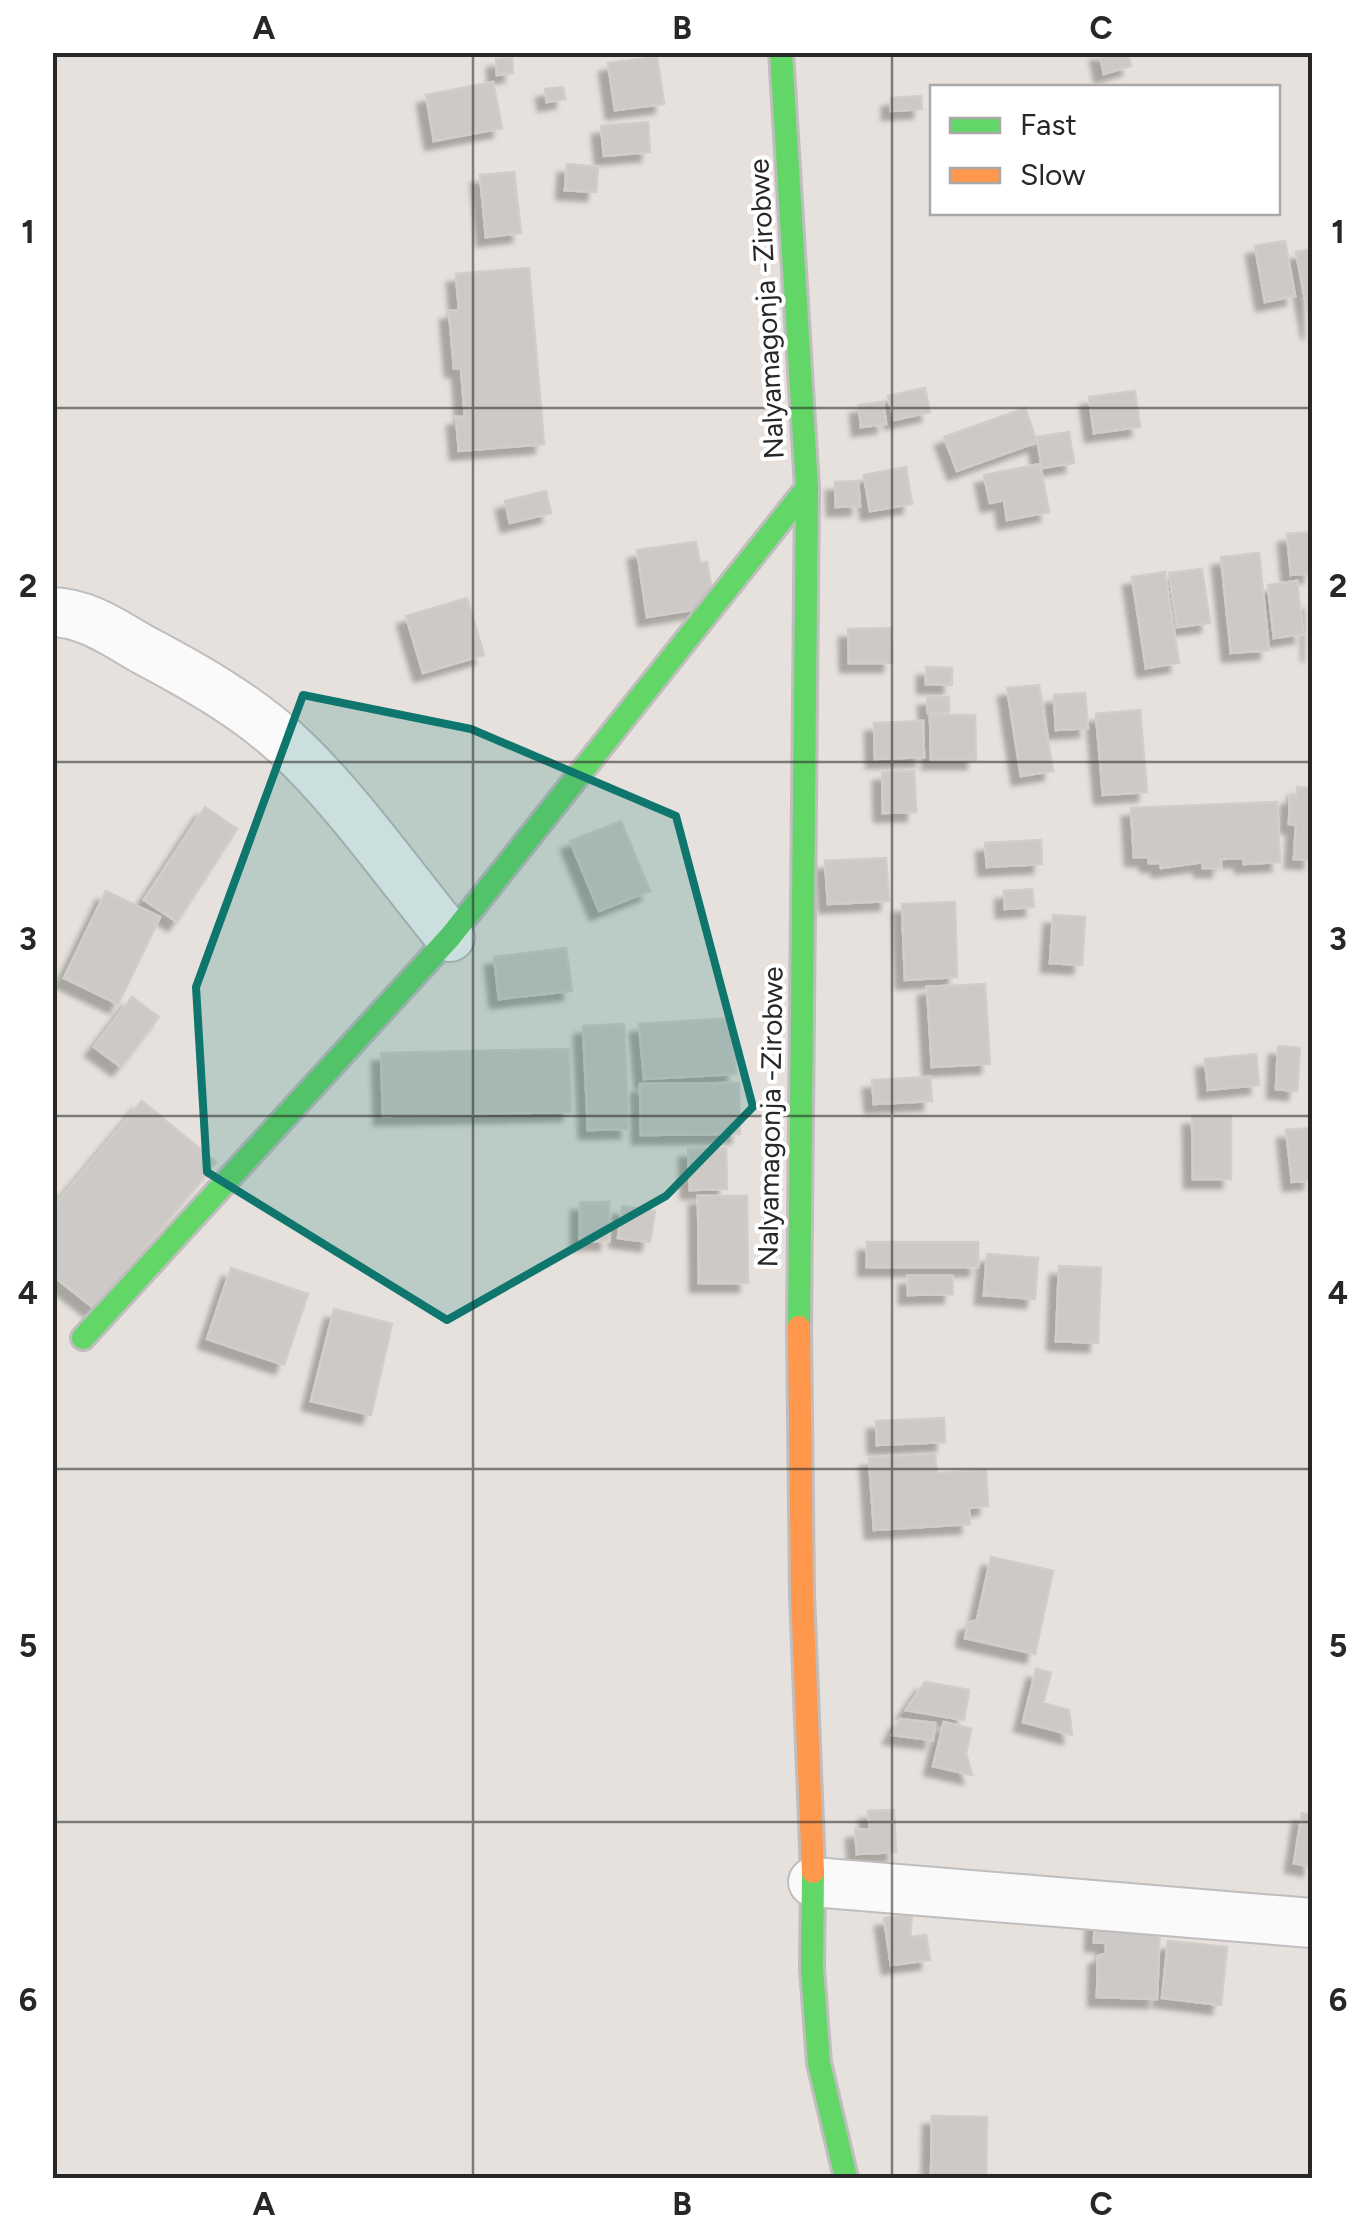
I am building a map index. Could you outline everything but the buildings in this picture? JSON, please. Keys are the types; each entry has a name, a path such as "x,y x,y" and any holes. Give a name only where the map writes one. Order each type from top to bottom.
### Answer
{"street":[{"name":"Nalyamagonja -Zirobwe","path":"781,52 806,488 798,1240 812,1970 819,2064 846,2178"},
{"path":"83,1338 450,936 806,488"},
{"path":"52,612 75,613 179,669 232,701 285,742 450,936"},
{"path":"813,1882 1312,1923"}],"highlighted area":[{"path":"303,695 471,729 676,816 753,1107 666,1196 447,1320 207,1172 196,987"}],"traffic: fast":[{"path":"781,52 807,488 799,1327"},
{"path":"83,1338 450,937 807,488"},
{"path":"813,1872 812,1969 819,2063 846,2178"}],"traffic: slow":[{"path":"799,1327 802,1594 813,1872"}]}
